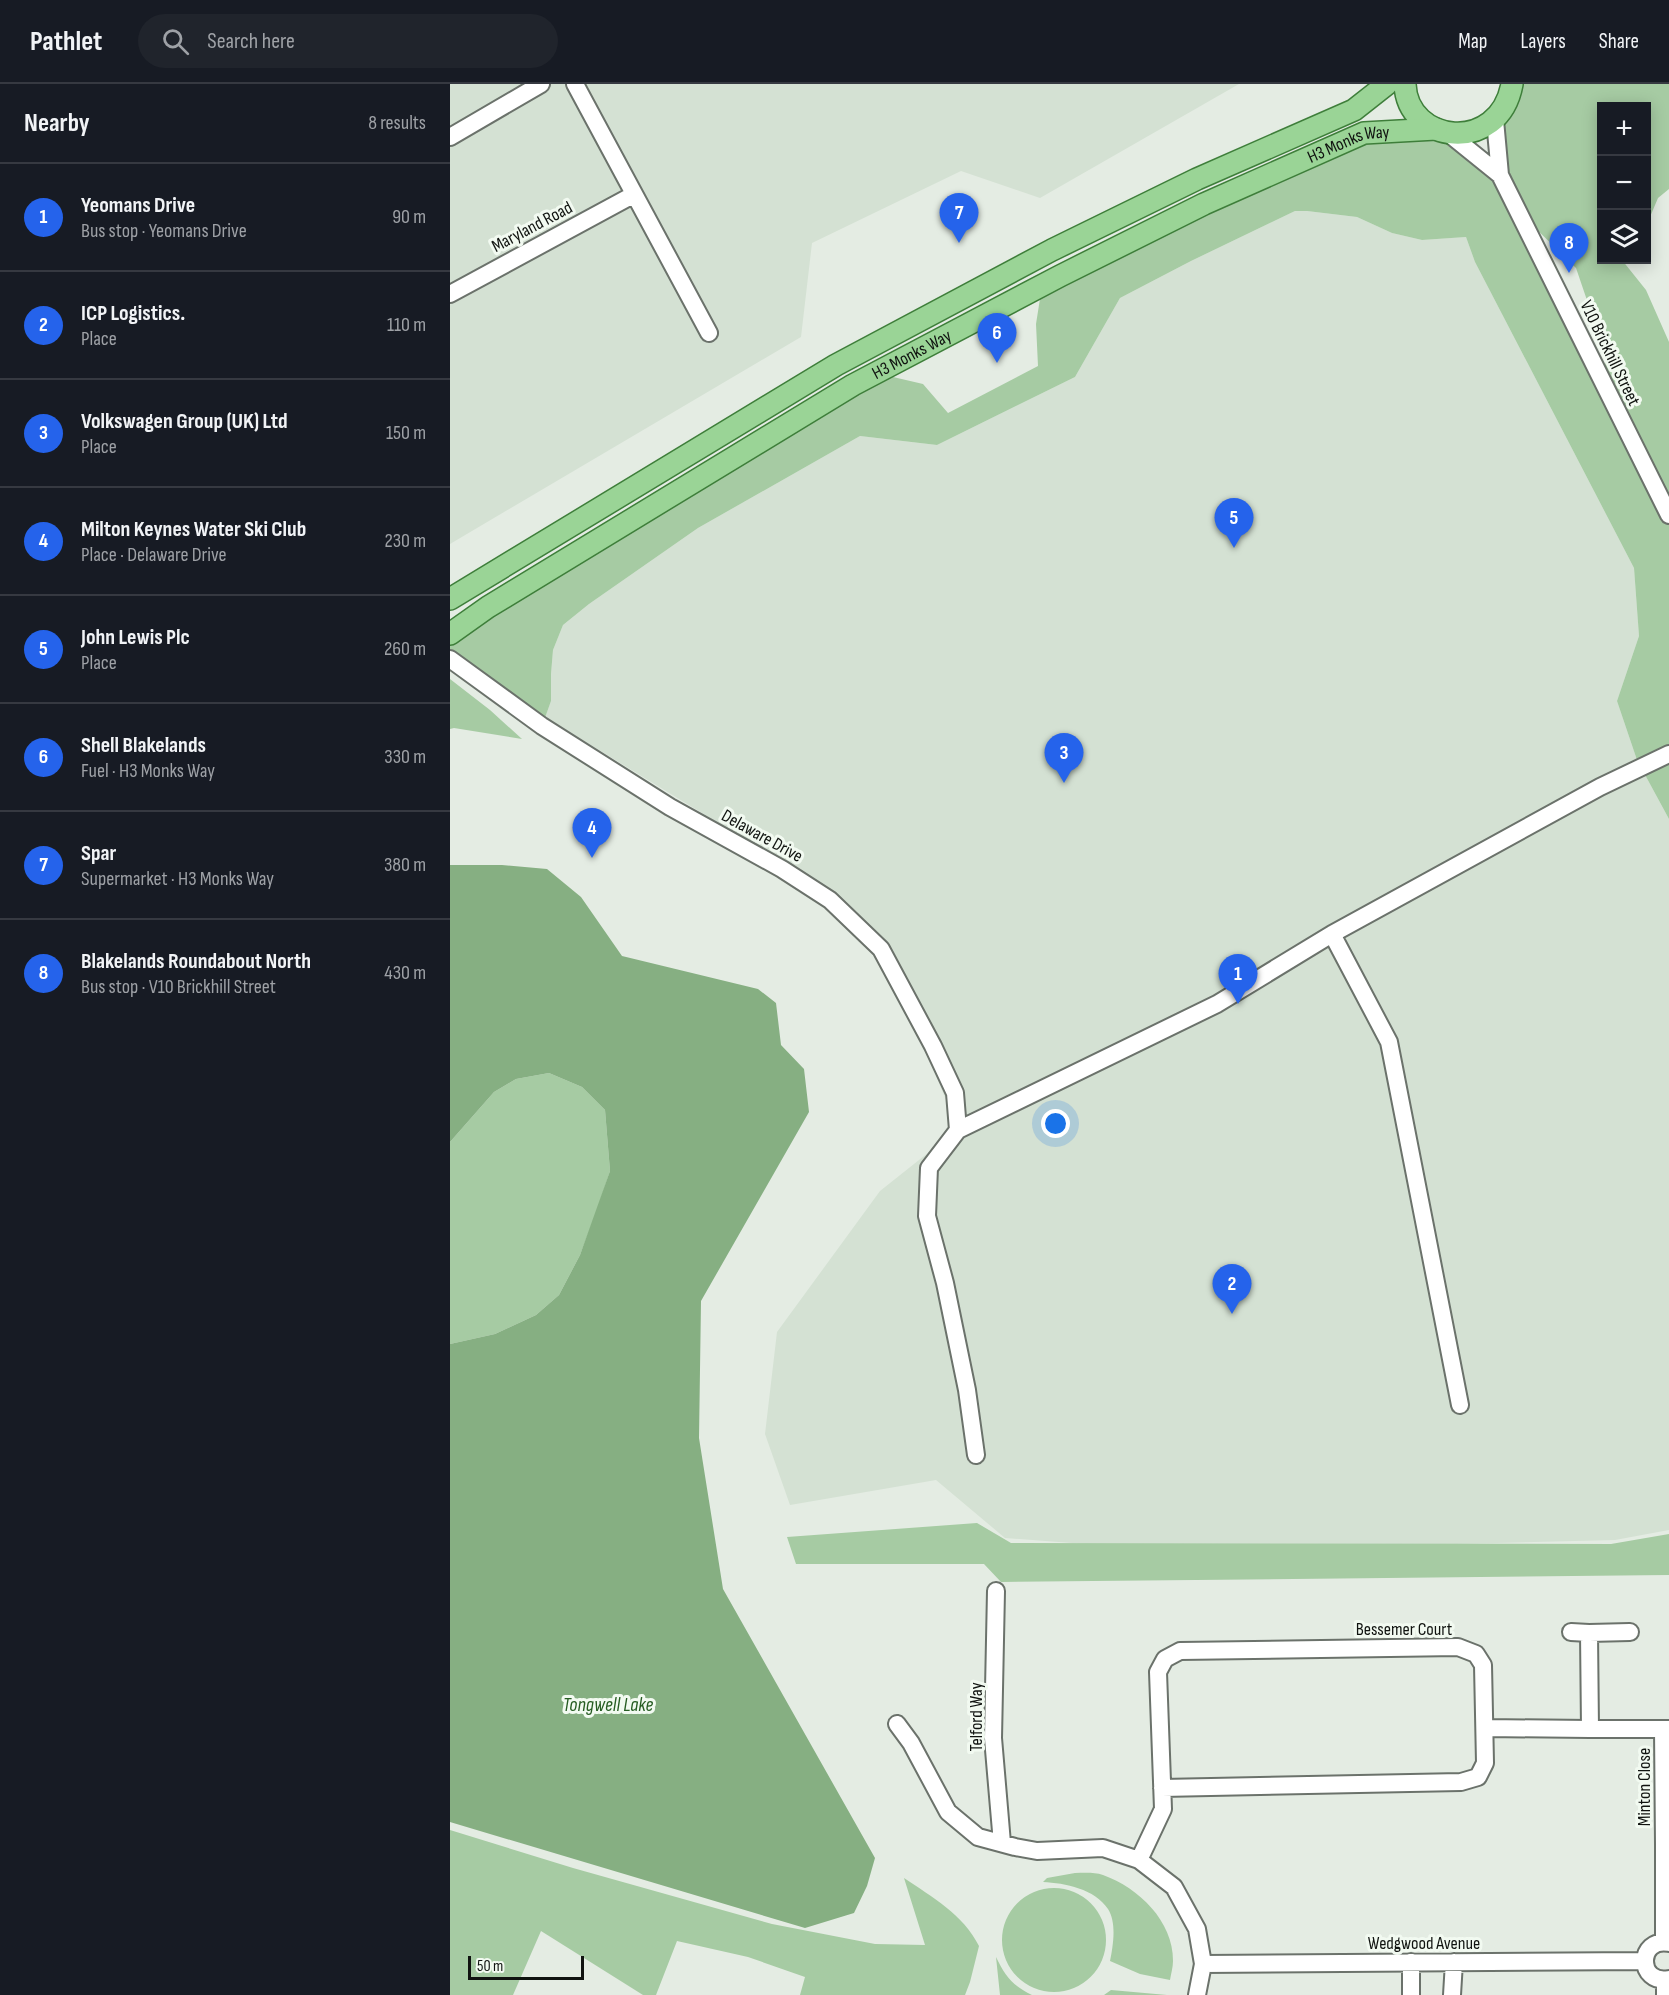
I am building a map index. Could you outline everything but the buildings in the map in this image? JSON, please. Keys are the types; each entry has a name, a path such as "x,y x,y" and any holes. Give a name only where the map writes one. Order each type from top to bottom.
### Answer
{"main road":[{"name":"H3 Monks Way","path":"456,595 836,365 1052,250 1197,179 1354,110 1387,84"},
{"path":"1405,84 1410,105 1421,120 1442,131"},
{"path":"1495,120 1508,101 1512,84"},
{"name":"H3 Monks Way","path":"450,634 489,607 853,385 1184,214 1364,133 1442,131 1460,134 1473,132 1495,120"}],"street":[{"path":"450,137 541,84"},
{"path":"575,84 709,333"},
{"name":"V10 Brickhill Street","path":"1495,120 1500,175 1669,515"},
{"name":"V10 Brickhill Street","path":"1442,131 1500,175"},
{"name":"Maryland Road","path":"450,294 633,195"},
{"name":"Delaware Drive","path":"450,659 542,726 670,807 782,869 830,900 881,949 933,1046 955,1093 958,1130"},
{"path":"976,1455 967,1390 945,1283 927,1216 928,1168 958,1130 1217,1004 1332,934 1599,787 1669,754"},
{"path":"1332,934 1389,1042 1460,1405"},
{"name":"Telford Way","path":"996,1591 993,1738 1002,1843"},
{"path":"1571,1632 1589,1634 1630,1632"},
{"path":"1589,1634 1590,1729"},
{"name":"Bessemer Court","path":"1139,1860 1163,1809 1162,1788 1158,1672 1165,1659 1180,1651 1458,1647 1476,1654 1483,1665 1485,1763 1478,1777 1461,1782 1162,1788"},
{"path":"897,1724 911,1743 948,1812 978,1837 1037,1851 1102,1848 1139,1860 1174,1887 1197,1929 1203,1964 1197,1995"},
{"name":"Minton Close","path":"1485,1728 1666,1729 1666,1943"},
{"path":"1666,1943 1658,1943 1648,1949 1644,1961 1648,1972 1666,1985"},
{"name":"Wedgwood Avenue","path":"1203,1964 1644,1961"},
{"path":"1411,1962 1412,1995"},
{"path":"1452,1995 1454,1962"}],"shaded area":[{"path":"450,84 1239,84 1040,198 961,171 812,243 801,337 450,544"},
{"path":"1514,84 1669,84 1669,189 1658,198 1651,215 1651,102 1597,102 1597,264 1625,264 1646,290 1669,342 1669,819 1637,760 1617,701 1639,636 1634,568 1475,262 1466,237 1422,240 1392,233 1357,217 1295,211 1120,298 1075,377 937,445 860,436 698,528 589,604 563,625 553,650 551,701 542,726 450,659 450,634 876,373 923,384 948,413 1038,366 1036,324 1042,286 1364,133 1436,129 1500,174 1495,120","holes":["1521,214 1576,268 1606,356 1603,382"]},
{"path":"1295,211 1357,217 1392,233 1422,240 1466,237 1475,262 1634,568 1639,636 1617,701 1637,760 1669,819 1669,1530 1615,1540 1177,1551 1005,1538 936,1480 790,1505 765,1434 777,1332 880,1191 958,1129 884,950 733,832 545,717 551,701 553,650 563,625 589,604 698,528 860,436 937,445 1075,377 1120,298"},
{"path":"450,679 490,710 522,739 450,729"},
{"path":"549,1073 582,1087 605,1110 610,1171 596,1213 580,1255 559,1295 536,1315 495,1334 450,1344 450,1142 494,1092 516,1079"},
{"path":"977,1523 1011,1543 1611,1544 1669,1534 1669,1575 1001,1582 984,1564 796,1564 787,1537"},
{"path":"450,1830 573,1868 772,1924 875,1944 925,1945 904,1878 956,1915 979,1946 970,1982 965,1995 800,1995 805,1977 748,1957 677,1941 656,1995 643,1995 541,1931 513,1995 450,1995"},
{"path":"1075,1873 1100,1874 1116,1881 1141,1897 1152,1908 1167,1933 1171,1946 1173,1963 1170,1980 1140,1974 1110,1961 1113,1921 1108,1909 1095,1896 1079,1888 1043,1882 1047,1878"},
{"path":"1054,1888 1074,1892 1083,1897 1097,1911 1102,1920 1106,1940 1102,1960 1097,1969 1083,1983 1074,1988 1054,1992 1034,1988 1025,1983 1011,1969 1006,1960 1002,1940 1006,1920 1011,1911 1025,1897 1034,1892"},
{"path":"996,1957 1010,1980 1032,1995 1000,1995"},
{"path":"1111,1990 1167,1995 1104,1995"}],"water":[{"name":"Tongwell Lake","path":"450,865 502,865 547,869 581,897 622,956 758,989 776,1003 781,1045 804,1069 809,1112 701,1301 699,1438 723,1589 875,1858 867,1886 854,1913 805,1928 450,1822 450,1344 495,1334 536,1315 559,1295 580,1255 610,1171 605,1110 582,1087 549,1073 516,1079 494,1092 450,1142"}],"place":[{"name":"Spar","path":"959,243"},
{"name":"Blakelands Roundabout North","path":"1569,273"},
{"name":"Shell Blakelands","path":"997,363"},
{"name":"John Lewis Plc","path":"1234,548"},
{"name":"Volkswagen Group (UK) Ltd","path":"1064,783"},
{"name":"Milton Keynes Water Ski Club","path":"592,858"},
{"name":"Yeomans Drive","path":"1238,1004"},
{"name":"ICP Logistics.","path":"1232,1314"}]}
